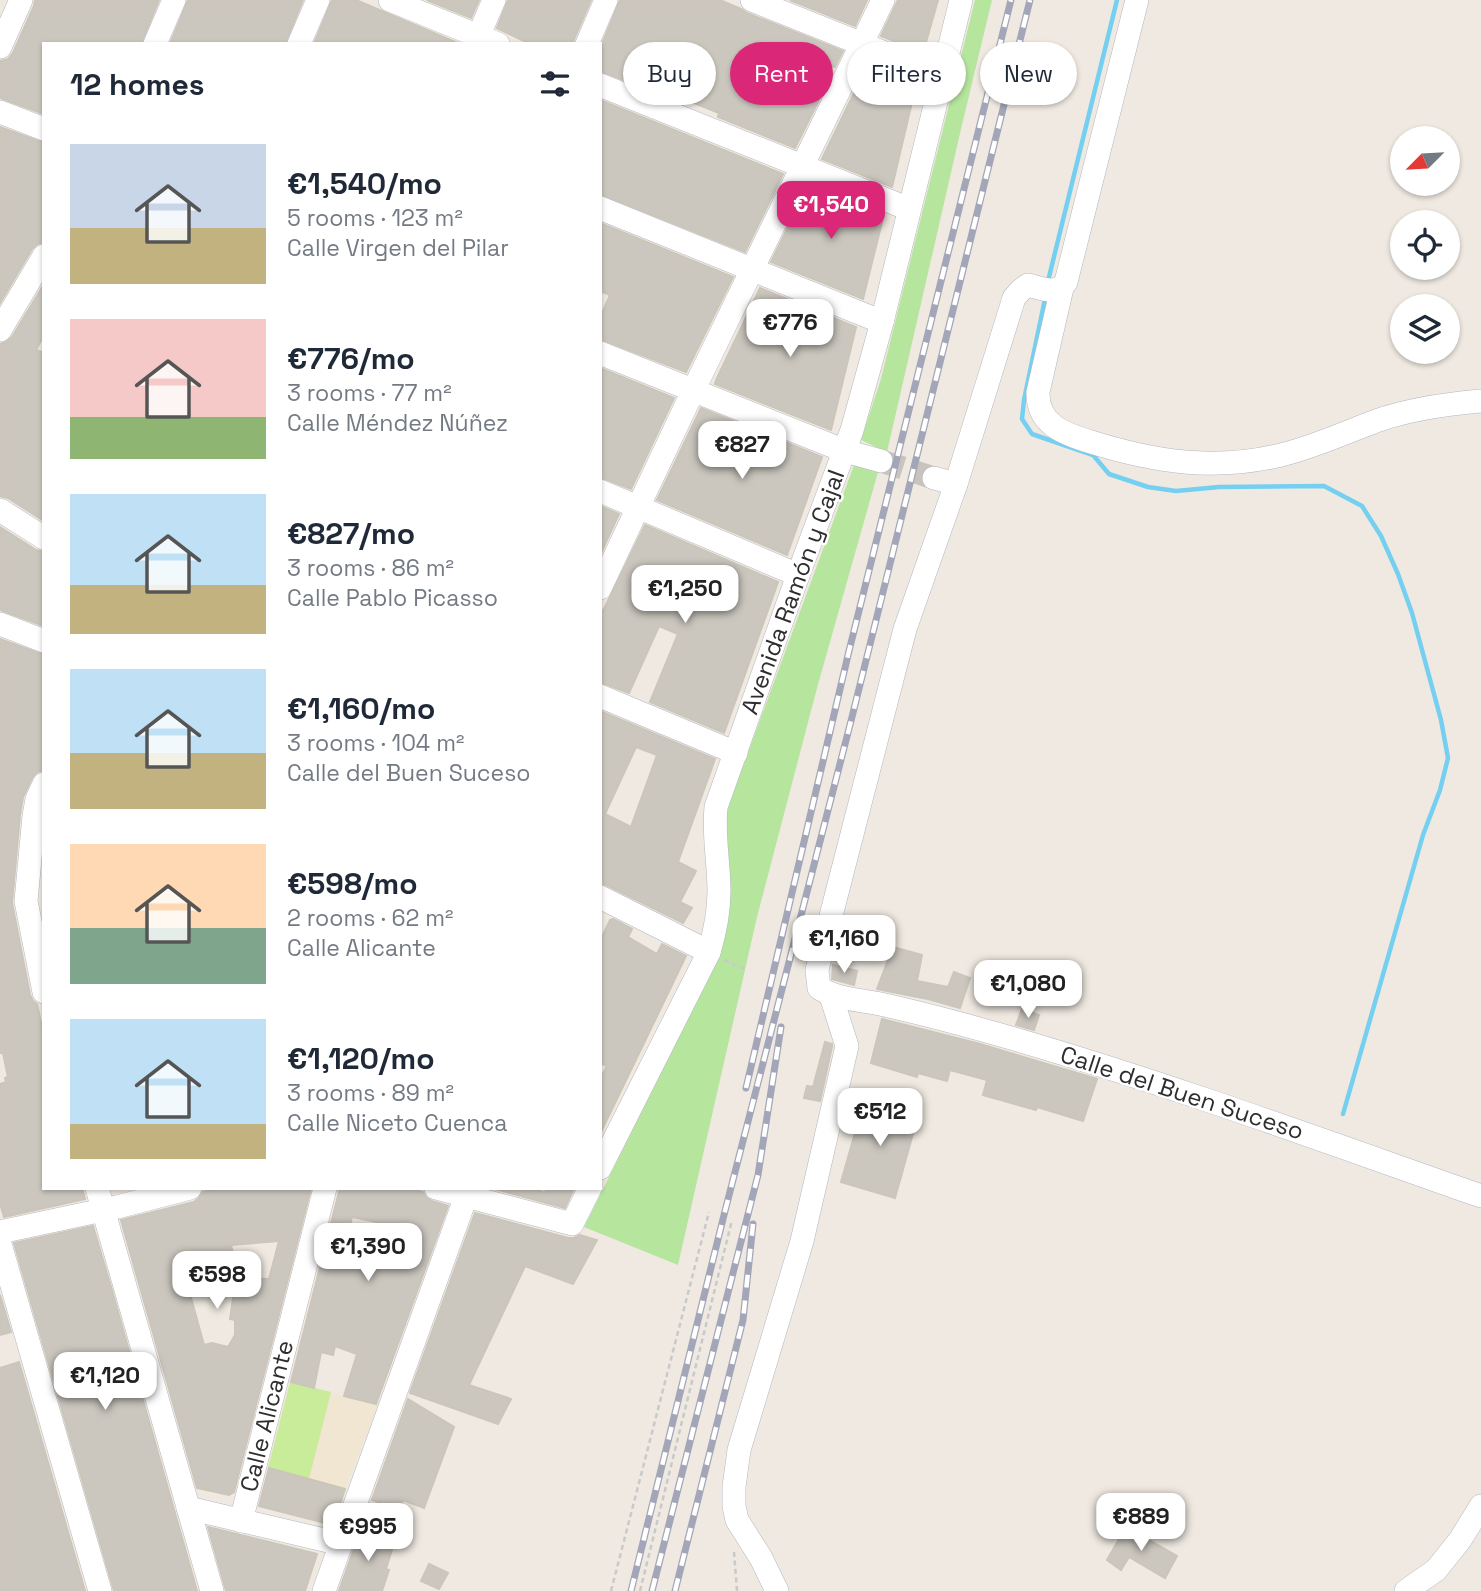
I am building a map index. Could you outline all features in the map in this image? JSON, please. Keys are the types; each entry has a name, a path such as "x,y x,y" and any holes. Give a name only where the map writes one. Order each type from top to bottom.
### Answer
{"street":[{"path":"0,47 21,0"},
{"path":"156,42 174,0"},
{"path":"300,42 318,0"},
{"path":"390,0 484,41 494,0"},
{"path":"588,42 606,0"},
{"path":"751,0 857,42"},
{"path":"863,42 883,0"},
{"name":"Avenida Ramón y Cajal","path":"950,42 961,0"},
{"path":"1137,0 1066,282 1062,288 1038,392 1038,403 1047,420 1072,436 1140,457 1202,463 1255,460 1280,455 1327,441 1378,421 1437,405 1481,401"},
{"path":"602,584 847,75"},
{"path":"602,86 909,209"},
{"name":"Avenida Ramón y Cajal","path":"602,1164 709,952 719,903 716,807 845,451 882,321 935,105"},
{"path":"0,112 42,128"},
{"path":"602,209 882,321"},
{"path":"0,330 42,259"},
{"path":"777,1591 761,1558 737,1520 734,1487 739,1450 802,1241 847,1046 831,996 818,988 817,970 905,629 956,484 1014,298 1027,285 1054,291 1062,288"},
{"path":"602,354 845,451 881,461"},
{"path":"934,478 956,484"},
{"path":"602,492 798,575"},
{"path":"0,510 42,537"},
{"path":"0,624 42,640"},
{"path":"602,697 736,753"},
{"path":"42,788 34,816 26,901 42,982"},
{"path":"602,903 709,952"},
{"name":"Calle del Buen Suceso","path":"831,996 880,1004 998,1034 1110,1067 1481,1196"},
{"path":"0,1232 100,1199 180,1190"},
{"name":"Calle Alicante","path":"240,1521 324,1190"},
{"path":"324,1591 467,1192 572,1224 589,1190"},
{"path":"100,1199 212,1591"},
{"path":"0,1244 100,1591"},
{"path":"1406,1591 1470,1542 1481,1506"},
{"path":"188,1508 341,1544"}],"path":[{"path":"709,952 747,970"},
{"path":"611,1591 709,1212"},
{"path":"640,1591 732,1220"},
{"path":"737,1520 734,1546 737,1591"}],"shaded area":[{"path":"290,1382 378,1405 345,1489 336,1526 259,1506"}],"green space":[{"path":"975,0 992,0 980,42 980,50 887,452 861,440 881,379 949,105 966,105 965,42"},
{"path":"854,465 878,472 817,688 757,917 678,1265 584,1227 721,953 728,807"},
{"path":"290,1382 331,1392 309,1479 268,1468"}],"building":[{"path":"35,0 159,0 142,42 42,42 42,113 0,98 0,61 8,59 13,53"},
{"path":"188,0 303,0 286,42 171,42"},
{"path":"332,0 356,0 455,42 315,42"},
{"path":"427,0 479,0 471,18"},
{"path":"508,0 591,0 573,42 526,42 497,28"},
{"path":"620,0 720,0 820,42 730,42 730,105 816,105 795,148 718,117 719,113 699,105 716,105 716,42 623,42 623,80 602,72 602,44"},
{"path":"790,0 867,0 855,26"},
{"path":"898,0 938,0 926,42 896,42 881,36"},
{"path":"833,47 843,51 835,67 833,66"},
{"path":"602,101 783,174 745,252 602,195"},
{"path":"848,105 911,105 892,187 822,159"},
{"path":"0,127 42,142 42,243 32,249 0,303"},
{"path":"809,184 884,214 863,299 771,262"},
{"path":"602,224 733,277 686,372 602,340 602,313 610,295 602,292"},
{"path":"42,287 42,339 36,350 42,352 42,520 8,498 0,496 0,344 12,337"},
{"path":"760,288 856,327 831,430 715,384"},
{"path":"602,369 674,398 631,489 602,478"},
{"path":"701,408 822,457 787,555 657,500"},
{"path":"602,507 619,514 602,551"},
{"path":"645,525 778,582 724,733 650,702 678,634 659,626 629,693 602,683 602,613"},
{"path":"0,527 42,552 42,625 0,610"},
{"path":"0,639 42,654 42,771 32,778 23,797 12,903 30,995 37,1004 42,1028 42,1190 83,1190 85,1199 4,1217 0,1203 0,1084 6,1082 5,1078 8,1077 3,1053 0,1053"},
{"path":"602,712 715,759 678,862 696,871 680,902 692,908 683,923 602,884","holes":["636,747 657,755 631,827 605,814"]},
{"path":"610,920 632,929 628,937 657,954 662,944 686,956 602,1130 602,1075 607,1066 602,1064 602,937"},
{"path":"893,947 922,955 917,981 948,987 954,972 970,978 960,1008 877,989"},
{"path":"833,965 857,971 854,985 832,979"},
{"path":"1022,1009 1039,1015 1034,1030 1016,1025"},
{"path":"882,1019 980,1044 1097,1079 1083,1121 983,1095 987,1080 950,1070 947,1081 918,1073 917,1077 871,1063"},
{"path":"825,1042 832,1044 832,1047 820,1101 804,1098 807,1086 813,1087"},
{"path":"865,1098 919,1112 895,1198 841,1182"},
{"path":"212,1190 310,1190 234,1492 229,1495 197,1488 121,1220 194,1202 203,1192","holes":["279,1241 269,1279 239,1278 231,1245","185,1276 236,1278 230,1319 235,1320 235,1335 228,1347 212,1343 204,1345"]},
{"path":"339,1190 416,1190 423,1192 432,1201 448,1206 376,1404 344,1396 357,1354 335,1346 333,1355 321,1352 314,1388 291,1382","holes":["352,1217 377,1222 366,1255 345,1246"]},
{"path":"499,1190 538,1190 545,1193 546,1190 573,1190 565,1208"},
{"path":"475,1213 568,1238 580,1235 597,1240 573,1284 525,1266 469,1385 511,1399 498,1424 410,1393"},
{"path":"93,1226 197,1591 114,1591 14,1243"},
{"path":"0,1295 11,1332 0,1335"},
{"path":"19,1362 85,1591 0,1591 0,1368"},
{"path":"408,1399 454,1427 424,1508 403,1500 400,1510 372,1500"},
{"path":"269,1468 345,1489 333,1525 259,1506"},
{"path":"208,1527 317,1554 305,1591 226,1591"},
{"path":"1126,1527 1177,1556 1165,1578 1129,1557 1121,1570 1107,1560"},
{"path":"361,1529 395,1540 382,1591 339,1591"},
{"path":"429,1564 448,1573 439,1589 421,1581"}],"waterway":[{"path":"1049,277 1117,0"},
{"path":"1045,299 1022,419 1032,434 1093,455 1109,474 1148,487 1176,491 1219,487 1324,486 1362,506 1381,536 1398,574 1412,613 1441,720 1448,758 1440,790 1423,835 1343,1114"}],"tunnel":[{"path":"881,461 934,478"}],"railway":[{"path":"746,1088 849,651 1011,0"},
{"path":"631,1591 1030,0"},
{"path":"652,1591 758,1175 781,1027"},
{"path":"675,1591 743,1320 753,1224"}]}
